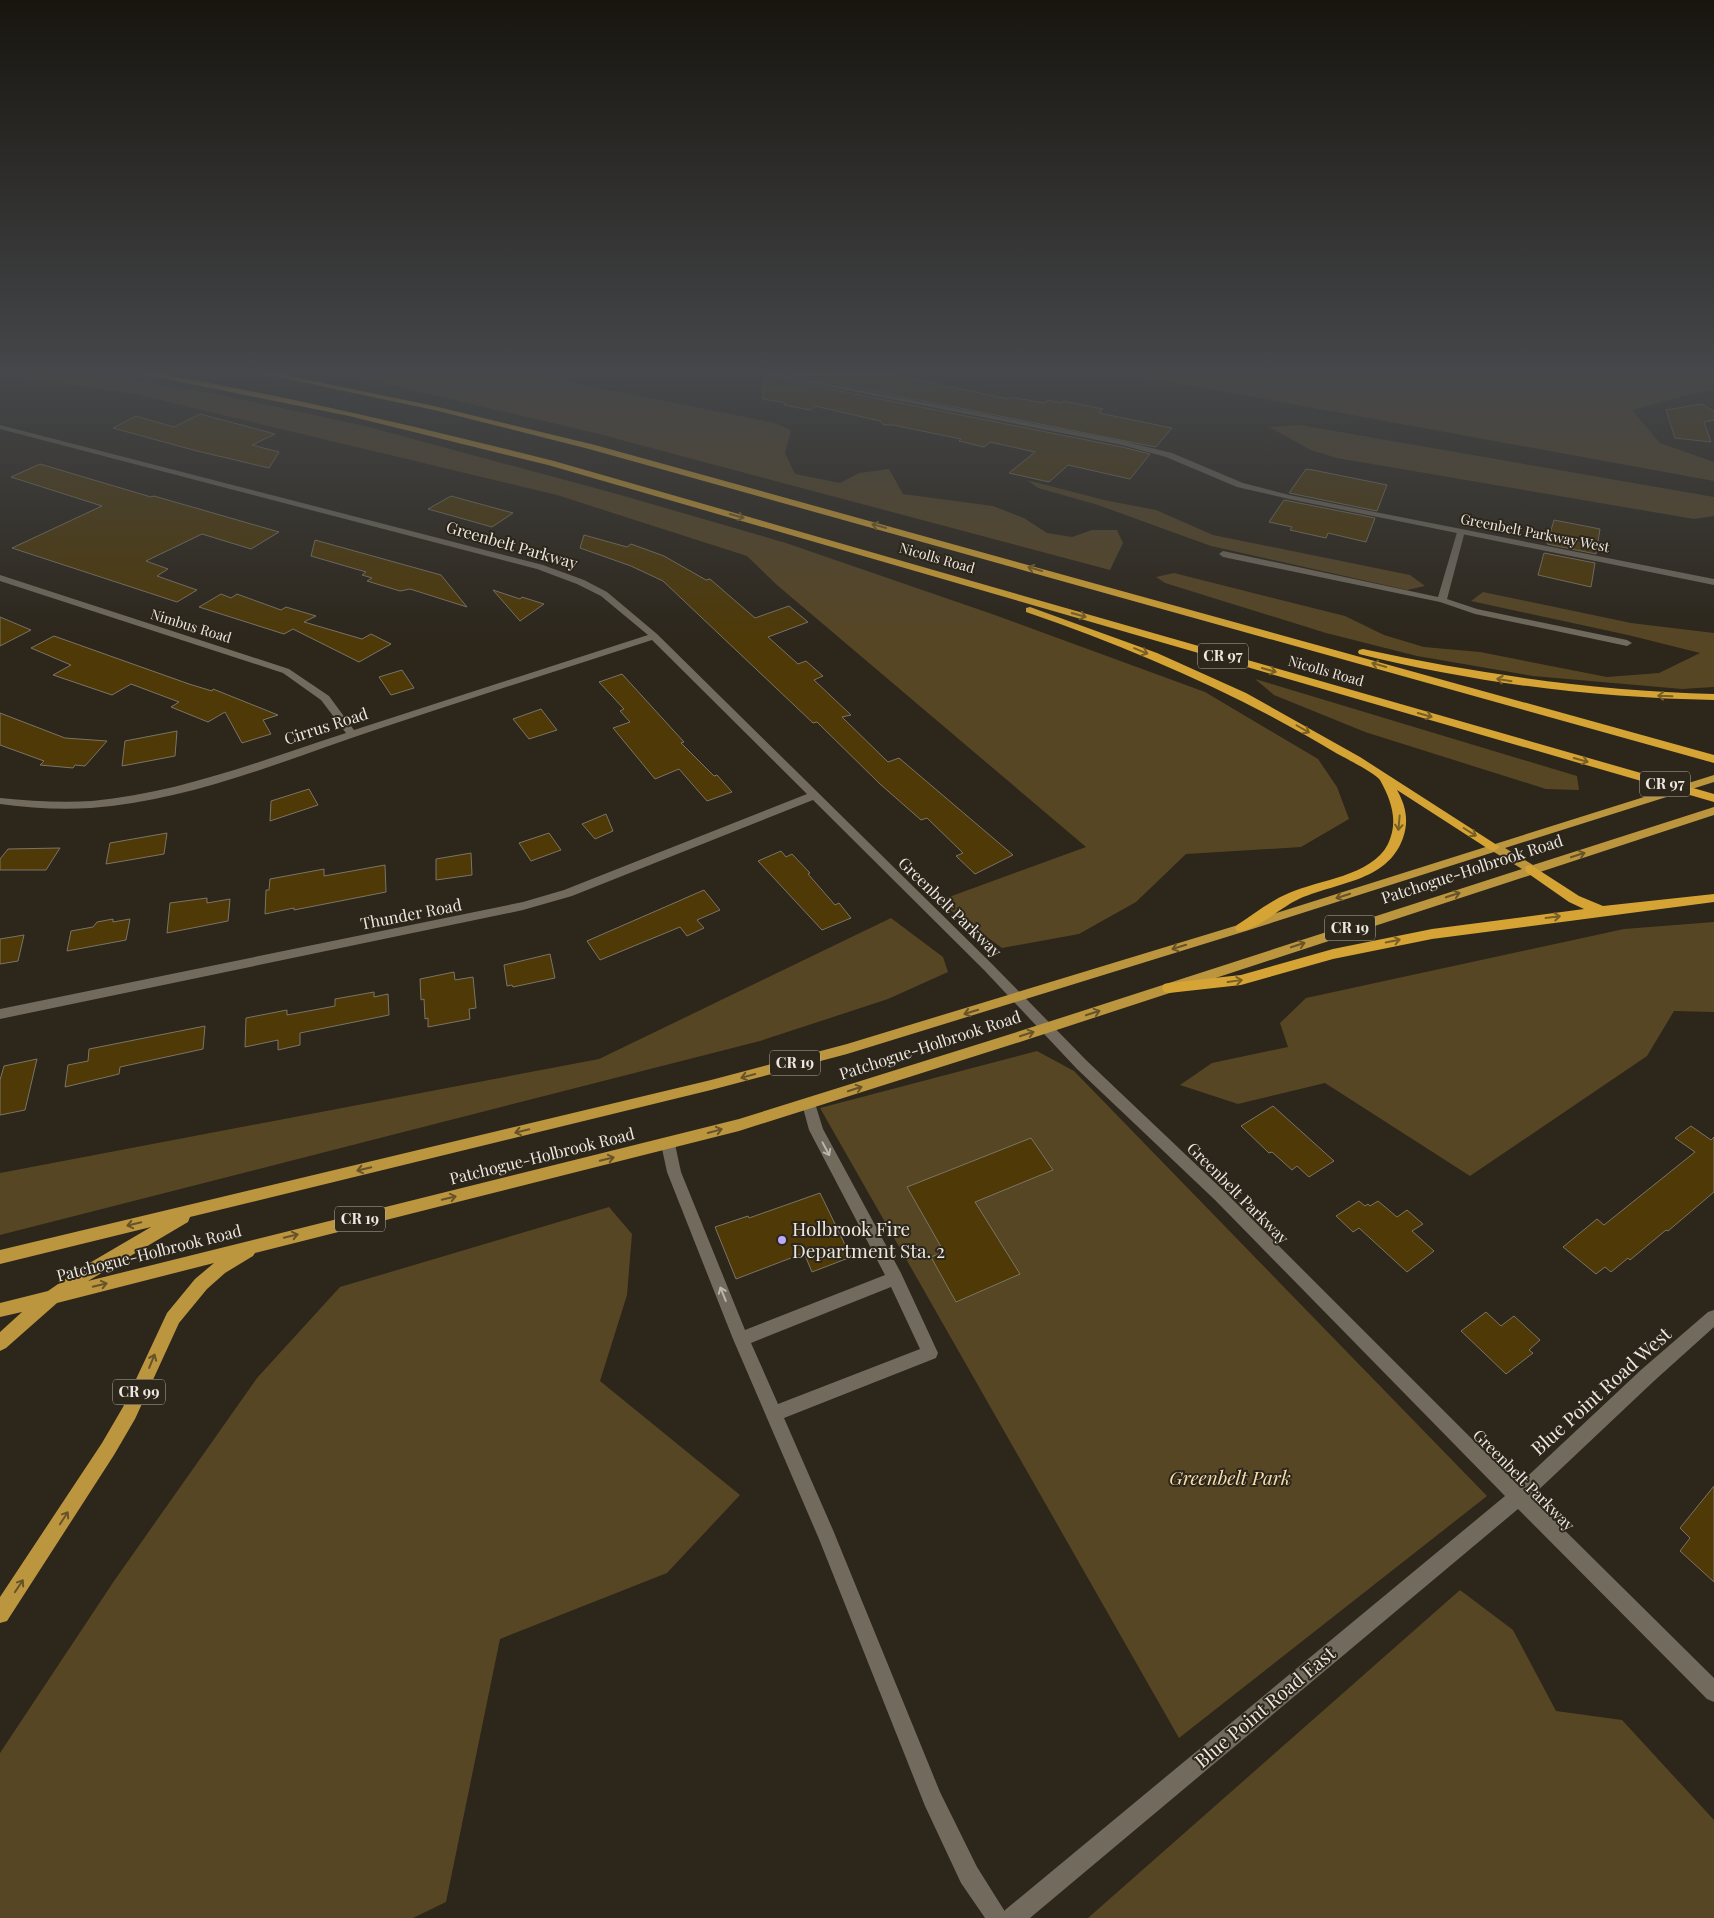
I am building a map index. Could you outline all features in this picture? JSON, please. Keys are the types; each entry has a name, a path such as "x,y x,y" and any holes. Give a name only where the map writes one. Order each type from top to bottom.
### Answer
{"highway":[{"name":"Nicolls Road","path":"549,464 1714,798"},
{"name":"Nicolls Road","path":"652,464 1714,759"},
{"path":"831,543 903,572 1063,621 1178,666 1270,710 1494,847"},
{"path":"1203,616 1295,635 1398,660 1510,681 1630,694 1714,697"},
{"path":"1242,928 1296,895 1367,870 1390,853 1397,841 1400,815 1392,791 1384,778"},
{"path":"1531,870 1574,899 1602,911"},
{"path":"1169,988 1241,980 1333,954 1432,934 1714,898"}],"main road":[{"name":"Patchogue-Holbrook Road","path":"0,1257 711,1085 847,1049 1242,928 1714,778"},
{"name":"Patchogue-Holbrook Road","path":"0,1310 259,1244 668,1144 809,1104 1714,810"},
{"path":"1494,847 1531,870"},
{"path":"0,1343 52,1296 94,1267 199,1209"},
{"name":"CR 99","path":"0,1614 83,1490 129,1413 173,1318 201,1284 220,1268 259,1244"}],"street":[{"name":"Greenbelt Parkway","path":"141,464 540,567 578,581 603,594 632,616 1018,997 1082,1065 1220,1196 1655,1635 1714,1692"},
{"name":"Greenbelt Parkway West","path":"1189,464 1240,485 1290,497 1714,582"},
{"path":"1442,600 1461,531"},
{"path":"1223,554 1442,600 1475,611 1627,643"},
{"name":"Nimbus Road","path":"0,578 286,671 325,698 352,734"},
{"name":"Cirrus Road","path":"0,801 54,805 94,803 172,791 654,636"},
{"name":"Thunder Road","path":"0,1014 523,906 568,892 813,796"},
{"path":"774,1414 930,1353 895,1278 816,1130 809,1104"},
{"path":"668,1144 674,1172 741,1339 827,1536 932,1799 968,1875 998,1918"},
{"path":"741,1339 895,1278"},
{"name":"Blue Point Road West","path":"1518,1497 1648,1375 1714,1317"},
{"name":"Blue Point Road East","path":"1013,1918 1518,1497"}],"green space":[{"path":"425,464 504,464 786,543 992,614 1205,692 1318,759 1337,787 1349,819 1301,847 1186,854 1136,902 1079,934 1002,948 938,901 1086,847 777,585 747,556 557,495"},
{"path":"710,464 790,464 795,474 840,483 859,473 889,469 903,494 993,506 1024,518 1047,533 1072,537 1092,530 1117,530 1123,543 1110,570"},
{"path":"1369,464 1521,464 1714,497 1714,516 1694,519"},
{"path":"1618,464 1714,464 1714,481"},
{"path":"1027,480 1104,500 1156,510 1213,535 1410,575 1425,586 1407,590 1211,546 1098,505 1038,488"},
{"path":"1174,573 1345,616 1384,635 1424,647 1480,652 1607,677 1659,673 1700,653 1628,635 1471,601 1483,592 1631,623 1714,633 1714,687 1682,689 1533,676 1417,656 1326,633 1165,583 1156,577"},
{"path":"1255,679 1577,776 1579,790 1546,789 1365,732 1274,695"},
{"path":"891,918 943,957 948,972 888,999 760,1041 0,1235 0,1173 599,1059"},
{"path":"1714,922 1714,1012 1674,1011 1647,1056 1470,1176 1325,1083 1238,1104 1180,1085 1212,1063 1288,1047 1280,1023 1306,998 1624,929"},
{"name":"Greenbelt Park","path":"1037,1051 1074,1071 1487,1496 1179,1738 820,1108"},
{"path":"609,1207 632,1234 627,1295 600,1381 740,1495 667,1573 500,1639 446,1902 413,1918 0,1918 0,1753 114,1581 257,1378 340,1287"},
{"path":"1460,1590 1513,1630 1556,1711 1622,1720 1714,1820 1714,1918 1088,1918"}],"building":[{"path":"40,464 279,532 251,549 202,534 146,561 168,569 157,576 197,590 177,602 12,548 102,506 11,477"},
{"path":"250,464 272,464 269,468"},
{"path":"1021,464 1142,464 1130,479 1068,465 1049,482 1009,473"},
{"path":"1306,469 1387,485 1377,511 1289,493"},
{"path":"451,496 513,513 492,527 428,509"},
{"path":"1284,500 1375,518 1366,542 1328,533 1326,538 1290,530 1292,527 1269,522"},
{"path":"1554,520 1600,529 1596,554 1547,544"},
{"path":"584,535 627,547 631,544 664,556 706,580 710,579 755,618 789,606 808,622 768,637 798,664 806,661 823,676 814,680 851,715 842,717 888,762 899,758 1013,855 975,874 956,856 963,853 927,818 921,820 880,784 817,722 813,723 663,581 631,566 580,548"},
{"path":"315,540 441,575 467,607 410,589 400,591 367,581 372,578 362,575 366,572 311,556"},
{"path":"1544,553 1595,563 1591,587 1538,575"},
{"path":"493,590 520,599 522,597 544,604 520,621"},
{"path":"221,594 231,598 237,594 281,610 286,607 316,616 304,622 362,639 371,634 391,644 359,662 293,629 284,634 199,607"},
{"path":"0,617 31,630 0,646"},
{"path":"54,636 189,684 212,691 213,689 278,715 263,720 271,734 242,743 225,712 208,722 171,707 179,702 131,684 112,695 53,675 71,665 31,648"},
{"path":"402,670 414,688 391,695 379,677"},
{"path":"622,674 684,742 681,743 714,776 717,775 732,792 707,801 679,769 655,779 613,728 630,722 620,711 624,709 599,682"},
{"path":"541,709 557,730 529,739 513,719"},
{"path":"0,713 65,738 107,741 85,766 75,765 73,768 40,765 44,761 0,745"},
{"path":"177,731 175,756 122,766 125,741"},
{"path":"309,789 318,805 270,821 271,801"},
{"path":"606,814 613,831 595,839 582,824"},
{"path":"167,833 164,854 106,864 110,843"},
{"path":"549,833 561,850 531,861 519,843"},
{"path":"60,848 46,870 0,870 0,859 8,849"},
{"path":"781,851 786,857 792,854 810,873 808,874 835,905 839,903 851,918 822,930 758,861"},
{"path":"471,853 472,875 436,880 436,859"},
{"path":"385,865 386,892 265,914 266,890 269,890 270,879 324,869 324,876"},
{"path":"704,890 720,910 697,920 704,928 687,936 680,927 600,960 587,941"},
{"path":"207,898 207,903 230,899 228,921 167,933 170,903"},
{"path":"113,919 113,922 130,919 126,940 67,951 71,931 93,927 97,922"},
{"path":"24,935 18,961 0,964 0,939"},
{"path":"550,954 555,978 513,987 512,985 507,986 504,965"},
{"path":"454,972 455,980 473,977 476,1008 469,1009 470,1019 428,1027 428,1018 425,1019 424,999 421,1000 420,979"},
{"path":"374,992 374,997 388,994 389,1015 300,1033 300,1045 278,1050 278,1040 245,1047 246,1018 287,1010 287,1015 335,1006 335,999"},
{"path":"205,1026 203,1049 120,1067 119,1074 65,1087 68,1065 88,1061 89,1049"},
{"path":"37,1059 25,1110 0,1115 0,1080 4,1066"},
{"path":"1273,1106 1334,1161 1309,1177 1297,1166 1292,1170 1272,1152 1269,1153 1241,1126"},
{"path":"1691,1126 1711,1140 1714,1137 1714,1192 1668,1231 1666,1230 1630,1260 1628,1258 1611,1272 1605,1267 1596,1274 1563,1247 1597,1219 1604,1225 1695,1152 1675,1138"},
{"path":"1031,1138 1053,1170 975,1202 1020,1274 956,1302 931,1257 944,1252 907,1187"},
{"name":"Holbrook Fire Department Sta. 2","path":"820,1193 851,1257 812,1272 804,1253 736,1279 715,1227 748,1216 749,1218"},
{"path":"1359,1201 1365,1206 1368,1204 1370,1206 1378,1201 1397,1217 1407,1210 1423,1224 1412,1231 1434,1251 1407,1272 1359,1228 1353,1232 1336,1216"},
{"path":"1486,1312 1501,1326 1514,1316 1540,1340 1529,1350 1533,1353 1506,1374 1461,1331"},
{"path":"1714,1486 1714,1582 1680,1551 1690,1538 1680,1528"}],"place":[{"name":"Holbrook Fire Department Sta. 2","path":"782,1240"}]}
